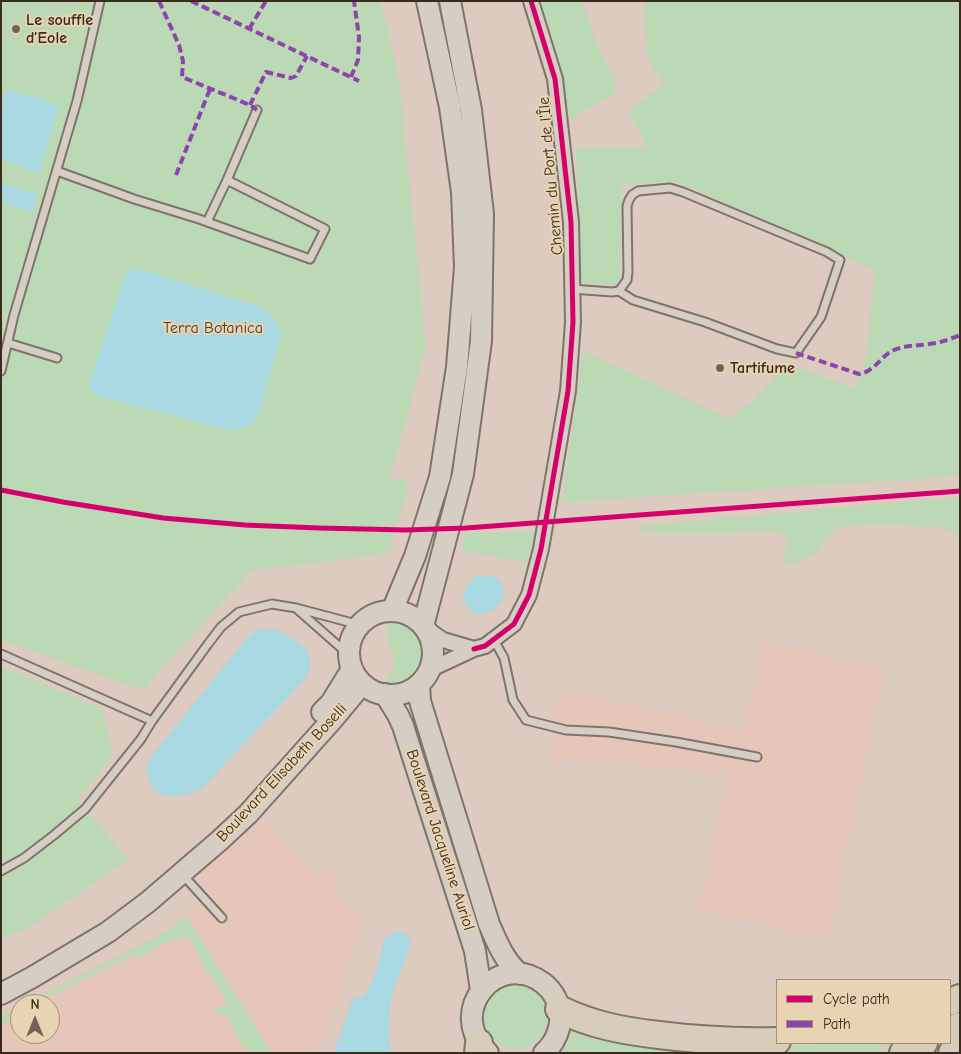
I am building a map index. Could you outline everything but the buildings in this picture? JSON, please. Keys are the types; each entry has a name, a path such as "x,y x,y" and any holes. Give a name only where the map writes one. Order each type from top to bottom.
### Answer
{"highway":[{"path":"559,1009 598,1024 646,1033 715,1041 776,1041"},
{"path":"903,1053 922,1044"},
{"path":"952,1053 960,1049"}],"main road":[{"path":"392,611 415,556 440,477 457,367 465,268 460,173 450,107 427,1"},
{"path":"423,626 463,474 481,341 483,214 471,110 450,1"},
{"path":"392,611 409,615 419,622 429,636 432,647 432,659 424,677 405,693 398,695 373,691 354,669 352,639 360,625 368,618 377,614 392,611"},
{"path":"1,978 73,941 131,900 200,842 271,770 331,702 354,669"},
{"name":"Boulevard Elisabeth Boselli","path":"1,994 108,932 148,902 219,841 248,814 332,720 354,669"},
{"name":"Boulevard Jacqueline Auriol","path":"424,677 420,701 489,924 509,963 520,974"},
{"name":"Boulevard Jacqueline Auriol","path":"385,694 398,715 406,736 475,951 481,990"},
{"path":"481,1050 473,1032 471,1019 473,1007 481,990 501,976 520,974 538,980 548,987 555,997 559,1009 560,1022 557,1035 544,1053"}],"street":[{"name":"Chemin du Port de l'Île","path":"424,677 494,640 514,624 529,595 540,548 568,392 573,322 571,222 555,79 531,1"},
{"path":"423,626 443,640 474,649"}],"lane":[{"path":"1,371 14,315 77,100 100,1"},
{"path":"207,222 257,110"},
{"path":"56,171 310,259 325,229 227,180"},
{"path":"572,289 619,291 633,300 705,322 777,349 796,353 821,316 840,260 827,252 683,192 670,188 638,191 632,195 627,206 628,272 626,280 619,291"},
{"path":"8,343 56,358"},
{"path":"1,871 24,858 85,809 140,739 221,627 238,612 272,604 296,608 360,625"},
{"path":"296,608 354,669"},
{"path":"494,640 504,658 513,700 526,720 566,730 609,732 638,736 756,757"},
{"path":"1,654 152,721"},
{"path":"182,874 222,918"}],"shaded area":[{"path":"763,641 885,669 828,939 698,910 729,773 552,759 559,689 745,731"},
{"path":"264,819 320,875 329,866 340,876 331,887 364,920 317,1053 1,1053 1,1016 10,1011 10,1044 60,1044 60,994 45,994 165,933 210,894 205,890 200,870"}],"green space":[{"name":"Terra Botanica","path":"1,1 380,1 399,83 426,346 389,482 404,477 408,491 395,526 390,552 252,570 142,690 1,640"},
{"path":"540,1 582,1 600,53 616,78 614,94 568,120 557,61"},
{"path":"644,1 960,1 960,476 562,502 583,351 730,419 755,398 788,364 855,389 865,364 875,270 678,182 622,184 621,278 614,285 581,283 576,148 647,147 629,111 664,83 653,68 647,55"},
{"path":"960,497 960,536 939,527 878,524 838,527 811,556 794,565 782,560 787,544 785,535 770,531 657,533 647,532 634,526"},
{"path":"535,531 528,562 462,551 464,533"},
{"path":"392,621 407,626 417,634 422,645 422,656 419,667 411,676 399,681 383,682 392,672 394,664 387,637"},
{"path":"1,666 102,709 113,755 77,799 128,859 36,923 1,939"},
{"path":"186,915 272,1053 254,1053 243,1047 226,1014 220,1015 213,1010 226,1003 211,974 208,975 188,936 178,941 175,939 135,958 133,955 54,994 45,994 165,933"},
{"path":"510,985 522,985 539,994 546,1005 548,1017 546,1029 539,1040 522,1049 510,1049 498,1044 489,1035 484,1023 484,1011 489,999 498,990"},
{"path":"10,1011 10,1021 1,1026 1,1016"},
{"path":"571,1023 729,1047 889,1044 871,1053 559,1053 567,1043"}],"water":[{"path":"7,89 59,105 39,173 1,159 1,105"},
{"path":"1,183 38,195 33,212 1,202"},
{"path":"137,269 265,309 274,318 281,334 257,420 246,428 230,430 98,396 90,389 90,380 126,273"},
{"path":"478,575 495,577 504,590 502,601 493,610 477,615 467,606 462,598 469,582"},
{"path":"270,629 281,631 305,648 310,658 310,670 304,680 201,789 184,795 167,796 153,790 147,767 153,754 247,638 257,630"},
{"path":"396,932 405,933 411,941 391,1001 389,1020 390,1053 334,1053 352,1000 364,996 372,982 379,962 384,938"}],"marked path":[{"path":"159,1 179,45 183,61 182,77 250,105 257,110"},
{"path":"191,1 359,81"},
{"path":"249,29 266,1"},
{"path":"351,77 358,60 359,37 354,1"},
{"path":"250,105 266,72 291,78 296,76 307,56"},
{"path":"176,175 210,89"},
{"path":"796,353 859,374 870,370 885,356 898,348 937,343 960,335"}],"cycle path":[{"path":"474,649 485,646 514,624 529,595 541,549 568,391 573,322 571,222 555,79 531,1"},
{"path":"1,490 163,518 245,525 406,530 466,528 960,491"}],"place":[{"name":"Le souffle d’Eole","path":"16,29"},
{"name":"Tartifume","path":"720,368"}]}
